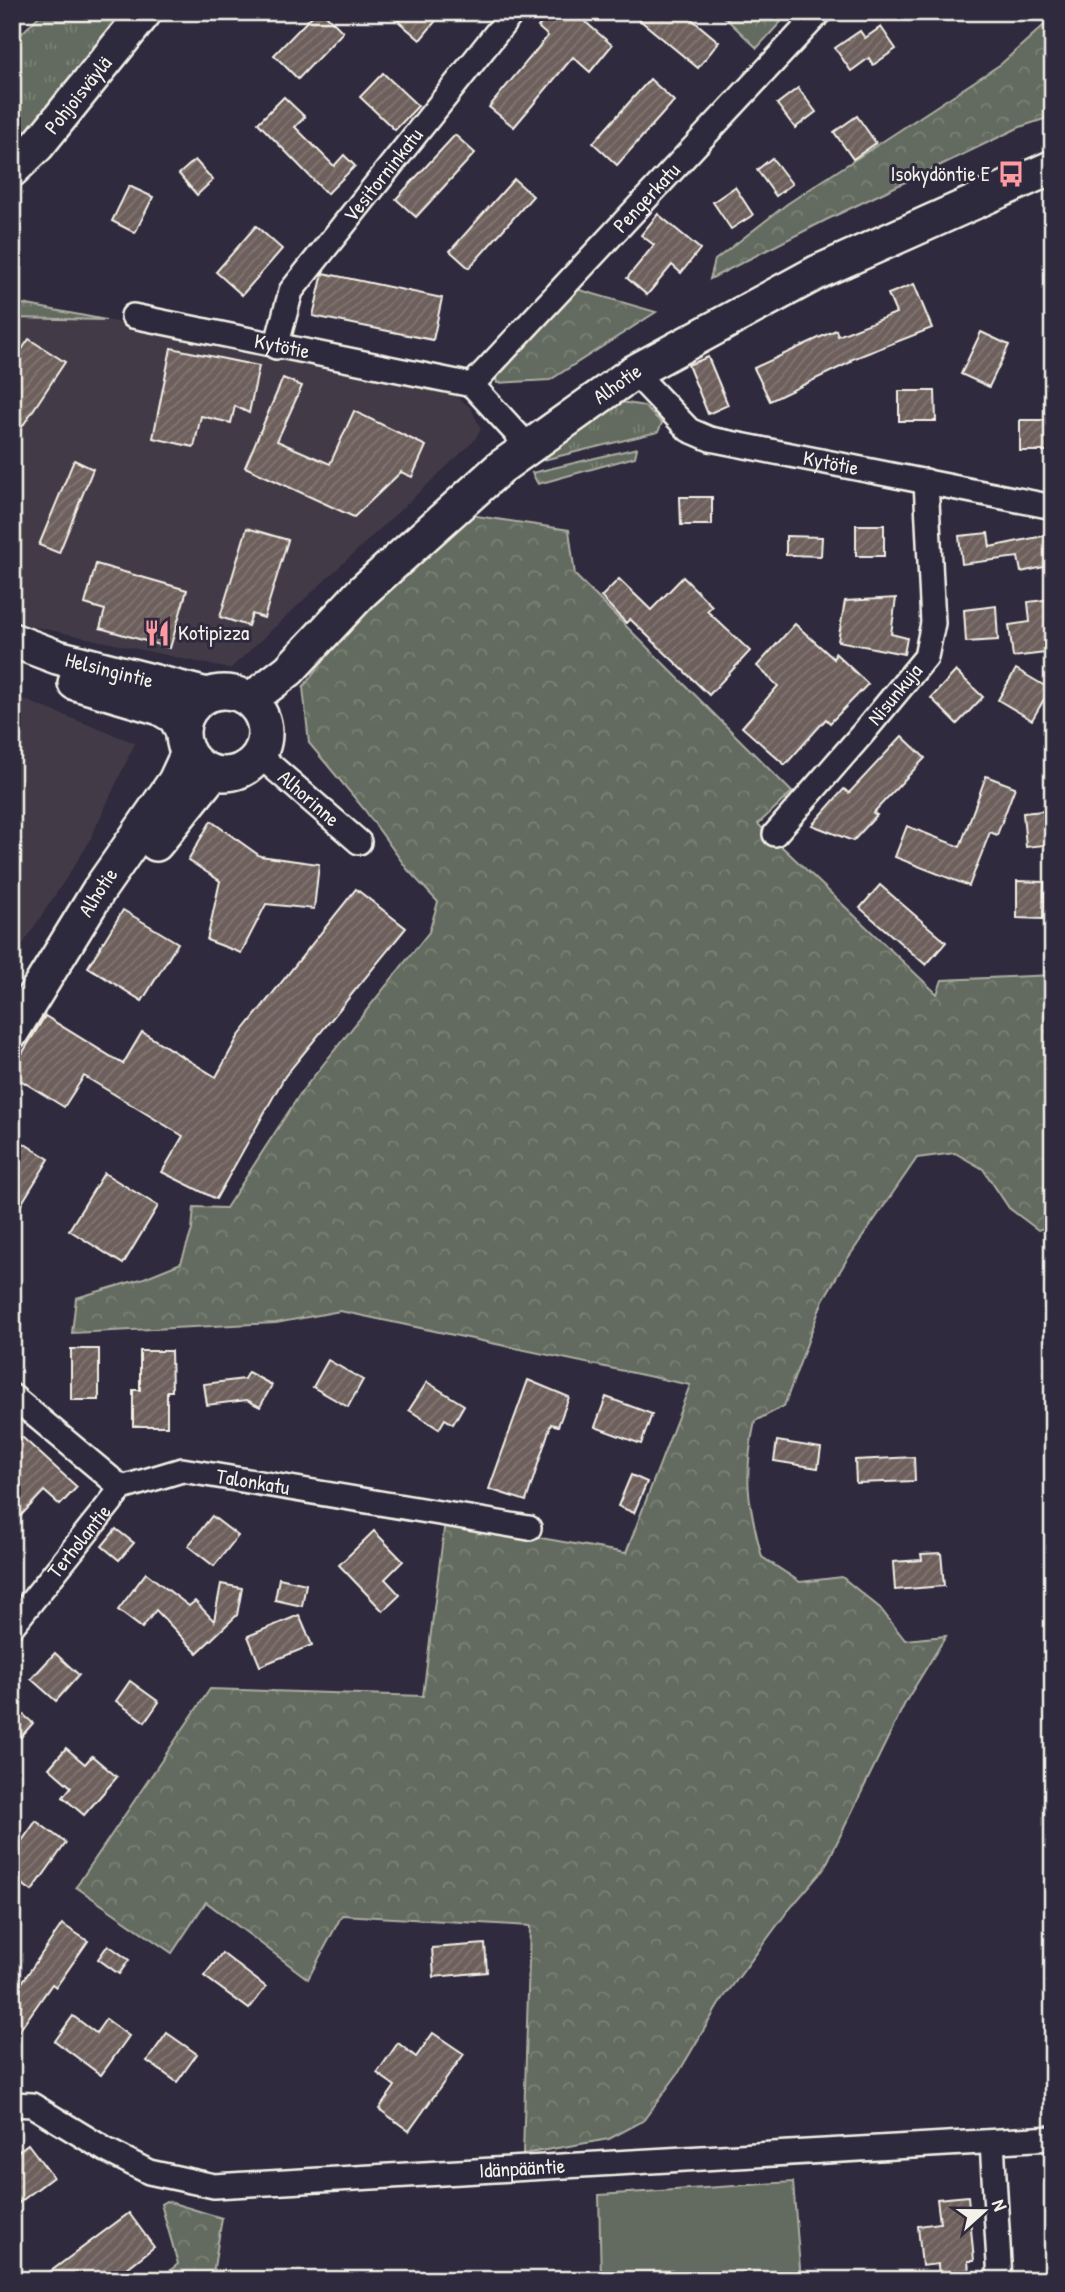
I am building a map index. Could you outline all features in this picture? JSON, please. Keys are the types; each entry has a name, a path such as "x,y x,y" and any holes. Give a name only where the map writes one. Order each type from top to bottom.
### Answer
{"street":[{"name":"Pohjoisväylä","path":"12,170 38,145 145,12"},
{"name":"Vesitorninkatu","path":"276,347 291,291 513,12"},
{"name":"Pengerkatu","path":"472,385 820,12"},
{"name":"Pohjoisväylä","path":"12,188 38,145"},
{"name":"Alhotie","path":"250,701 289,670 363,591 501,467 634,372 818,272 1053,167"},
{"name":"Kytötie","path":"133,316 472,385"},
{"name":"Kytötie","path":"634,372 689,430 710,439 1053,507"},
{"path":"472,385 528,446"},
{"name":"Nisunkuja","path":"775,834 926,657 933,623 926,481"},
{"name":"Helsingintie","path":"12,640 57,657 207,695"},
{"name":"Helsingintie","path":"12,664 160,708 175,717 185,741"},
{"path":"231,692 250,701 262,716 265,726 265,743 259,755 239,772 225,775 198,766 185,741 186,716 196,702 207,695 231,692"},
{"name":"Alhotie","path":"12,1033 99,890 175,781 185,741"},
{"name":"Alhorinne","path":"259,755 359,842"},
{"name":"Alhotie","path":"12,1033 213,773"},
{"path":"12,1396 122,1488"},
{"name":"Talonkatu","path":"122,1488 182,1470 529,1528"},
{"name":"Terholantie","path":"12,1626 122,1488"},
{"name":"Idänpääntie","path":"12,2104 32,2105 106,2150 149,2172 214,2186 1053,2138"},
{"path":"992,2142 1000,2280"}],"shaded area":[{"path":"12,318 106,320 448,390 471,408 481,429 473,442 230,669 27,625 12,618"},
{"path":"12,695 135,743 87,846 12,961"}],"green space":[{"path":"43,12 128,12 12,148 12,47 18,37"},
{"path":"719,12 790,12 757,48"},
{"path":"1053,17 1053,116 1020,127 710,279 715,260 787,204 1001,64"},
{"path":"573,288 656,312 550,380 497,383 495,372"},
{"path":"12,302 106,320 12,318"},
{"path":"616,401 644,406 662,423 658,432 539,461 537,456"},
{"path":"637,448 635,457 538,484 532,473"},
{"path":"470,515 569,530 575,575 792,792 758,824 937,994 942,980 1053,975 1053,1225 1038,1230 1009,1208 983,1169 955,1153 917,1158 846,1261 823,1300 784,1406 755,1421 751,1440 749,1490 762,1557 800,1582 842,1577 880,1608 905,1640 946,1636 906,1701 824,1869 787,1912 719,2004 679,2072 643,2121 609,2139 523,2154 530,1926 342,1915 308,1979 206,1902 172,1953 76,1887 210,1689 423,1696 445,1521 626,1553 690,1385 340,1311 276,1323 72,1333 76,1298 144,1278 181,1263 192,1230 194,1207 226,1208 302,1091 429,932 438,902 408,870 364,809 309,743 303,687 357,619"},
{"path":"793,2182 801,2280 601,2280 599,2195"},
{"path":"166,2201 222,2218 212,2280 158,2280 178,2264 161,2204"}],"building":[{"path":"316,12 323,12 343,32 298,79 274,55"},
{"path":"405,12 443,12 420,40 398,21"},
{"path":"551,12 574,12 612,45 590,72 573,57 514,127 489,107 548,36 538,27"},
{"path":"630,12 683,12 719,42 698,68"},
{"path":"881,27 896,49 873,65 869,58 851,71 835,48 860,31 865,38"},
{"path":"383,73 418,106 395,130 360,97"},
{"path":"650,79 674,101 617,165 593,143"},
{"path":"798,88 816,112 795,128 777,104"},
{"path":"284,97 305,117 295,127 334,166 344,155 355,166 327,194 258,123"},
{"path":"857,116 876,143 853,159 834,132"},
{"path":"455,135 475,153 416,217 396,199"},
{"path":"772,158 792,184 776,196 757,170"},
{"path":"195,160 213,180 197,195 179,174"},
{"path":"514,179 533,196 469,268 450,251"},
{"path":"129,186 153,197 135,233 112,221"},
{"path":"735,187 753,215 731,229 713,202"},
{"path":"658,214 700,249 681,273 672,265 647,295 627,278 654,245 641,235"},
{"path":"256,226 282,249 242,295 216,272"},
{"path":"323,273 442,298 433,340 313,316"},
{"path":"914,284 932,328 850,360 851,362 770,401 754,368 836,330 838,336 896,313 888,294"},
{"path":"981,332 1009,345 989,387 961,374"},
{"path":"29,339 65,362 12,442 12,364"},
{"path":"171,348 259,366 249,413 235,406 231,423 201,416 194,447 153,438"},
{"path":"708,357 728,405 708,414 688,365"},
{"path":"283,378 302,386 277,441 330,464 354,411 426,446 412,477 401,472 354,517 245,467"},
{"path":"899,391 935,391 936,421 899,421"},
{"path":"1020,420 1053,420 1053,451 1020,451"},
{"path":"74,460 93,469 59,553 39,545"},
{"path":"680,497 712,497 712,525 681,525"},
{"path":"856,525 884,525 884,556 856,556"},
{"path":"247,528 288,540 264,618 252,614 248,626 220,617"},
{"path":"988,533 990,547 1053,534 1053,565 1021,572 1018,557 962,564 959,536"},
{"path":"786,536 822,537 821,556 786,555"},
{"path":"96,564 187,590 170,648 100,628 105,610 85,604"},
{"path":"683,577 712,606 707,611 750,651 709,695 630,619 626,623 601,597 619,579 651,610"},
{"path":"896,598 891,634 907,638 904,654 838,641 845,601"},
{"path":"1052,599 1053,652 1013,657 1009,625 1030,622 1028,602"},
{"path":"996,606 998,640 966,642 964,610"},
{"path":"795,624 834,659 835,653 868,684 830,723 826,719 785,765 742,727 778,686 757,666"},
{"path":"1016,669 1050,689 1032,720 998,700"},
{"path":"956,671 983,697 957,724 931,698"},
{"path":"902,736 925,758 873,813 877,815 853,841 812,825 844,789 849,793"},
{"path":"986,776 1015,787 997,835 990,832 969,886 895,857 907,826 960,847"},
{"path":"1053,810 1053,844 1026,847 1023,813"},
{"path":"211,821 260,856 319,864 314,909 266,904 241,953 207,940 220,881 188,860"},
{"path":"1017,881 1044,882 1043,919 1017,918"},
{"path":"880,885 946,942 926,965 860,908"},
{"path":"356,889 406,928 285,1076 216,1199 162,1172 183,1136 84,1076 64,1107 12,1075 12,1070 45,1016 123,1064 142,1032 216,1077 238,1037"},
{"path":"123,910 178,943 142,1001 88,967"},
{"path":"12,1136 49,1159 12,1219"},
{"path":"104,1173 158,1206 123,1264 69,1230"},
{"path":"71,1349 99,1349 99,1400 71,1400"},
{"path":"140,1351 171,1351 172,1391 167,1391 167,1426 133,1426 133,1390 140,1390"},
{"path":"328,1360 363,1380 348,1407 313,1387"},
{"path":"248,1372 272,1385 260,1407 247,1400 207,1405 204,1384 244,1379"},
{"path":"528,1380 569,1397 558,1426 551,1424 526,1501 489,1489"},
{"path":"427,1382 464,1405 453,1424 445,1419 439,1429 409,1410"},
{"path":"606,1397 652,1414 641,1444 595,1427"},
{"path":"22,1437 77,1487 60,1505 44,1491 12,1525 12,1448"},
{"path":"777,1441 821,1448 818,1468 774,1461"},
{"path":"914,1457 915,1481 856,1483 855,1460"},
{"path":"631,1475 647,1482 634,1513 618,1506"},
{"path":"212,1516 238,1536 214,1566 188,1546"},
{"path":"116,1529 134,1543 119,1560 102,1546"},
{"path":"374,1531 403,1561 385,1579 400,1595 383,1611 339,1565"},
{"path":"941,1553 944,1586 895,1590 893,1562 922,1560 921,1554"},
{"path":"146,1573 189,1606 195,1601 214,1621 221,1584 242,1588 237,1615 197,1653 156,1610 142,1628 118,1610"},
{"path":"279,1578 306,1584 302,1606 275,1600"},
{"path":"299,1615 312,1645 260,1666 248,1636"},
{"path":"55,1653 79,1675 56,1701 31,1679"},
{"path":"130,1681 159,1702 145,1722 116,1701"},
{"path":"12,1705 33,1723 12,1747"},
{"path":"66,1748 85,1764 92,1756 117,1777 84,1815 63,1797 71,1787 49,1768"},
{"path":"36,1821 66,1843 32,1891 12,1877 12,1855"},
{"path":"62,1924 88,1941 56,1987 52,1984 12,2041 12,1997"},
{"path":"485,1944 487,1972 434,1977 432,1948"},
{"path":"108,1945 129,1960 119,1974 98,1959"},
{"path":"222,1953 266,1987 249,2009 204,1976"},
{"path":"73,2016 96,2033 106,2019 129,2036 101,2075 55,2041"},
{"path":"167,2033 197,2054 177,2082 147,2061"},
{"path":"433,2033 464,2054 409,2131 379,2109 395,2086 377,2073 398,2043 416,2057"},
{"path":"28,2144 53,2177 12,2208 12,2156"},
{"path":"968,2196 974,2261 968,2261 970,2280 939,2280 938,2264 922,2266 918,2226 940,2223 937,2199"},
{"path":"129,2213 154,2247 112,2280 39,2280"}],"place":[{"name":"Isokydöntie E","path":"1011,174"},
{"name":"Kotipizza","path":"157,633"}]}
